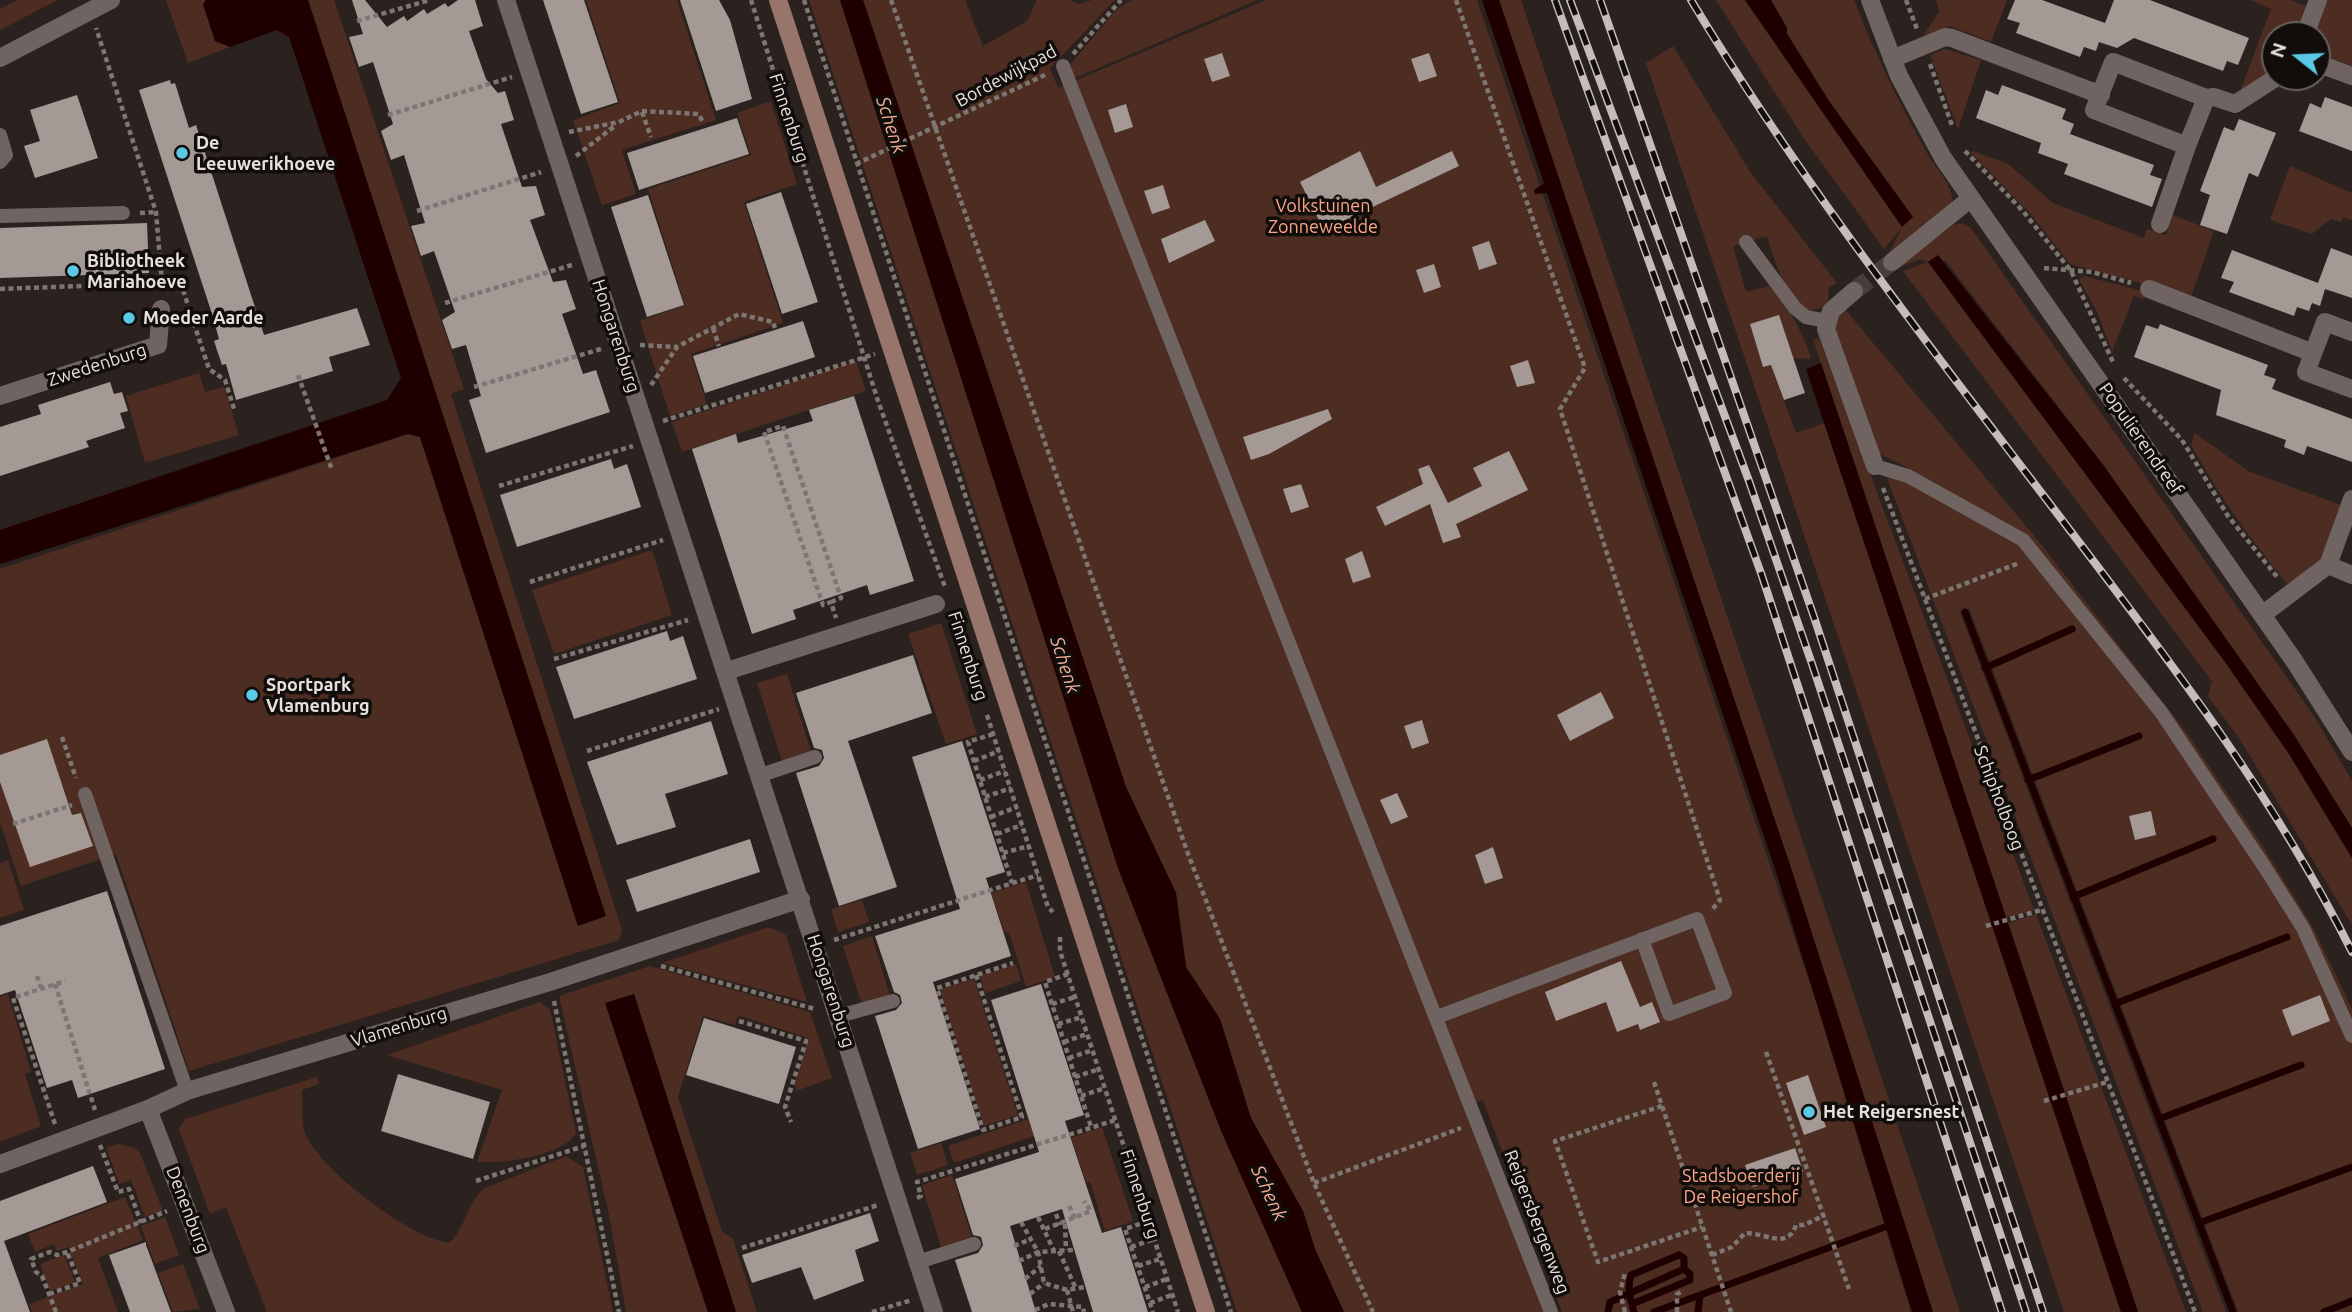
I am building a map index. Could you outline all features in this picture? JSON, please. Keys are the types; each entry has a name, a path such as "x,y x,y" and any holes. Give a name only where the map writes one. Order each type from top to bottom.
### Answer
{"street":[{"path":"0,58 111,0"},
{"name":"Hongarenburg","path":"506,0 817,946 931,1303"},
{"name":"Finnenburg","path":"778,0 1206,1312"},
{"name":"Populierendreef","path":"1870,0 1892,59 1920,118 1970,199 2262,615 2352,752"},
{"path":"2310,21 2318,0"},
{"path":"1892,59 1945,37 1951,38 2101,95"},
{"path":"2187,146 2094,110 2113,62 2206,98 2214,97 2235,104 2261,87"},
{"path":"2331,68 2352,76"},
{"path":"2160,224 2206,98"},
{"path":"1892,262 1970,199"},
{"path":"2148,289 2313,353"},
{"path":"1854,291 1831,311 1827,321 1829,340 1875,466"},
{"name":"Zwedenburg","path":"0,396 159,345 161,309"},
{"path":"2352,332 2325,322 2306,372 2352,389"},
{"path":"2262,615 2328,565 2352,499"},
{"path":"2328,565 2352,575"},
{"path":"727,671 943,602"},
{"name":"Vlamenburg","path":"0,1164 148,1109 187,1091 550,982 801,898"},
{"name":"Denenburg","path":"148,1109 226,1312"}],"lane":[{"name":"Reigersbergenweg","path":"1063,66 1551,1312"},
{"path":"0,135 6,155 0,162"},
{"path":"0,216 123,214"},
{"path":"1746,242 1795,309 1806,317 1827,321"},
{"path":"1875,466 1908,476 2023,540 2161,712 2264,866 2303,928 2352,1036"},
{"path":"761,775 815,757"},
{"path":"86,797 187,1091"},
{"path":"1437,1017 1642,939 1697,919 1725,993 1669,1014 1642,939"},
{"path":"839,1016 893,1001"},
{"path":"918,1262 974,1244"}],"path":[{"path":"357,21 430,0"},
{"name":"Finnenburg","path":"751,0 943,602"},
{"path":"804,0 1231,1312"},
{"path":"891,0 933,129 1173,812 1314,1183 1374,1312"},
{"name":"Bordewijkpad","path":"884,150 1063,66 1121,0"},
{"path":"1456,0 1585,368 1560,409 1720,900 1709,914 1697,919"},
{"path":"1906,0 1956,137"},
{"path":"388,115 530,72"},
{"path":"642,111 651,137"},
{"path":"561,168 619,122 642,111 699,114 702,121"},
{"path":"551,136 619,122"},
{"name":"Populierendreef","path":"1960,144 2022,210 2071,271 2114,364"},
{"path":"417,211 541,172"},
{"path":"445,303 573,264"},
{"path":"2018,265 2092,272 2148,289"},
{"path":"162,283 181,284 209,369 225,380 235,412"},
{"path":"639,403 677,347 739,314 773,321 775,328"},
{"path":"713,328 719,346"},
{"path":"499,486 915,341"},
{"path":"474,387 619,343 677,347"},
{"name":"Populierendreef","path":"2121,373 2182,439 2228,516 2291,594"},
{"path":"298,375 332,471"},
{"path":"783,426 841,598 831,605 823,605 764,432 783,426"},
{"name":"Schipholboog","path":"1875,466 2195,1312"},
{"path":"530,582 681,534"},
{"path":"1925,599 2036,556"},
{"path":"554,659 708,614"},
{"path":"587,751 737,704"},
{"name":"Finnenburg","path":"985,710 1048,906 1054,914"},
{"path":"993,734 968,742 1012,883"},
{"path":"13,824 86,797 79,787 62,737"},
{"path":"974,761 999,751"},
{"path":"980,780 1005,771"},
{"path":"985,797 1011,788"},
{"path":"991,817 1017,807"},
{"path":"997,834 1022,825"},
{"path":"1003,853 1029,846"},
{"path":"817,946 1038,875"},
{"path":"1988,926 2041,910"},
{"name":"Finnenburg","path":"1058,927 1060,951 1178,1312"},
{"path":"624,956 839,1016"},
{"path":"976,975 1022,1117 983,1130 937,988 976,975 1013,963"},
{"path":"1068,974 1045,982 1091,1127"},
{"path":"37,976 41,988"},
{"path":"61,1141 13,998 65,981"},
{"path":"550,982 619,1312"},
{"path":"55,984 95,1110"},
{"path":"1052,1004 1075,997"},
{"path":"1058,1024 1082,1017"},
{"path":"739,1021 806,1041 785,1107 791,1122"},
{"path":"1063,1042 1087,1034"},
{"path":"1069,1058 1093,1050"},
{"path":"1766,1052 1849,1289"},
{"path":"1075,1077 1099,1069"},
{"path":"1654,1082 1731,1312"},
{"path":"2047,1100 2107,1082"},
{"path":"1081,1096 1105,1088"},
{"path":"1662,1106 1555,1141 1598,1262 1702,1227"},
{"path":"742,1248 921,1196 917,1182 1115,1120"},
{"path":"1314,1183 1478,1122"},
{"path":"94,1129 118,1192 129,1189 141,1223"},
{"path":"476,1181 584,1146"},
{"path":"1045,1229 1091,1211 1084,1201"},
{"path":"1069,1206 1075,1219"},
{"path":"56,1312 31,1259 50,1252 57,1255 67,1252 167,1211"},
{"path":"1056,1214 1062,1224 1060,1251"},
{"path":"1712,1255 1732,1247 1745,1233 1763,1233 1774,1239 1784,1239 1794,1233 1796,1225 1804,1225 1825,1216"},
{"path":"1038,1217 1060,1251 1076,1289"},
{"path":"1148,1220 1125,1228 1153,1312"},
{"path":"1021,1222 1038,1252 1044,1283"},
{"path":"1014,1246 1031,1239"},
{"path":"1131,1247 1154,1239"},
{"path":"1019,1261 1038,1252 1073,1250"},
{"path":"49,1294 80,1283 67,1252"},
{"path":"1138,1266 1161,1259"},
{"path":"1025,1279 1041,1266"},
{"path":"1625,1273 1619,1292 1625,1312"},
{"path":"1144,1287 1167,1279"},
{"path":"1044,1283 1067,1290 1085,1287"},
{"path":"1030,1294 1044,1283"},
{"path":"1067,1290 1072,1309"},
{"path":"1677,1311 1677,1294 1683,1291"},
{"path":"1150,1303 1172,1295"},
{"path":"872,1312 931,1303"},
{"path":"1049,1304 1049,1312"},
{"path":"1035,1310 1049,1304 1072,1309 1083,1307 1084,1312"}],"green space":[{"path":"18,0 58,0 0,30 0,9"},
{"path":"166,0 206,0 203,5 215,41 230,47 188,63"},
{"name":"Sportpark Vlamenburg","path":"308,0 334,0 464,389 451,394 622,930 619,940 189,1071 116,854 21,886 0,822 0,569 408,434 420,437 578,926 605,915"},
{"path":"586,0 677,0 716,120 622,150 636,194 602,205 573,120 620,103"},
{"path":"809,0 840,0 1118,868 1222,1133 1302,1312 1237,1312"},
{"path":"863,0 965,0 983,46 1027,21 1037,0 1070,0 1078,4 1092,0 1115,0 1050,68 1058,88 1266,0 1477,0 1814,995 1911,1312 1562,1312 1483,1100 1468,1105 1545,1312 1344,1312 1315,1249 1303,1211 1251,1118 1220,1019 1186,967 1176,893 1126,787"},
{"path":"1133,0 1258,0 1075,78 1069,66 1117,9"},
{"path":"1499,0 1521,0 1960,1312 1933,1312 1792,871"},
{"path":"1716,0 1745,0 1902,227 1912,216 1829,101 1787,33 1787,28 1771,0 1854,0 1897,97 1927,153 1948,185 1952,205 1887,256 1902,228 1884,249 1803,137"},
{"path":"1936,0 2007,0 1991,42 1950,26 1923,36 1939,12"},
{"path":"2250,0 2290,0 2308,7 2302,21 2266,21 2271,9"},
{"path":"2326,0 2352,0 2352,66 2331,58 2331,21 2318,21"},
{"path":"2261,36 2261,79 2239,94"},
{"path":"1673,46 1751,173 1837,283 1829,287 1828,301 1820,309 1808,310 1786,286 1767,236 1733,246 1746,292 1769,286 1789,311 1808,349 1811,359 1792,358 1750,324 1763,367 1771,365 1796,433 1825,423 2121,1312 2064,1312 1646,63"},
{"path":"1945,49 1981,60 1958,129 1930,55"},
{"path":"771,101 797,184 744,202 783,323 691,354 707,404 670,416 640,321 685,305 648,189 751,155 737,113"},
{"path":"1973,151 2008,164 2053,203 2144,238 2147,229 2166,235 2173,215 2214,231 2191,297 2070,264 2030,213 1971,153"},
{"path":"2290,166 2352,193 2352,220 2343,217 2341,222 2331,219 2312,234 2270,220"},
{"path":"1963,223 1971,228 2314,716 2352,781 2352,828 2294,735 2104,466 1945,260 1928,262 2225,662 2289,754 2352,858 2352,925 2241,741 2208,696 2212,681 1903,271 1927,262 1921,259 1895,269 1953,225"},
{"path":"2084,276 2147,292 2144,299 2134,296 2112,352 2098,314 2079,279"},
{"path":"1844,308 2041,544 2189,736 2314,929 2352,1009 2352,1312 2238,1312 1969,608 1960,612 2226,1312 2203,1312 1887,478 1914,471 1878,453 1834,330 1836,318"},
{"path":"1819,338 2034,910 2006,918 1813,340"},
{"path":"856,361 866,391 682,452 672,422"},
{"path":"199,373 205,392 224,387 239,435 145,463 126,396"},
{"path":"2195,433 2248,471 2341,505 2320,560 2288,585 2224,500 2191,445"},
{"path":"652,550 672,615 554,654 532,590"},
{"path":"941,623 977,734 946,744 908,634"},
{"path":"787,674 811,752 782,761 757,683"},
{"path":"8,860 24,910 0,918 0,863"},
{"path":"1026,882 1055,977 1026,987 1009,932 1005,933 991,893"},
{"path":"862,900 869,922 838,932 831,909"},
{"path":"2036,914 2186,1312 2138,1312 2008,923"},
{"path":"769,927 786,935 807,1002 662,963"},
{"path":"872,936 890,996 862,1005 843,946"},
{"path":"1016,964 1021,981 985,993 980,976"},
{"path":"650,966 810,1012 832,1078 796,1091 795,1084 808,1038 738,1015 735,1025 703,1016 678,1097 722,1231 733,1239 757,1312 736,1312 634,994 606,1004 708,1312 626,1312 609,1215 559,996"},
{"path":"974,979 1018,1115 984,1126 940,989"},
{"path":"8,994 31,1072 25,1074 41,1126 0,1142 0,997"},
{"path":"540,1002 550,1009 576,1133 559,1148 546,1153 501,1162 477,1162 502,1090 387,1055"},
{"path":"317,1077 319,1084 302,1090 305,1133 314,1148 328,1165 368,1200 390,1216 432,1238 449,1243 483,1189 566,1156 583,1167 613,1312 267,1312 226,1207 210,1214 179,1129 185,1119"},
{"path":"1028,1119 1034,1136 954,1163 948,1146"},
{"path":"1102,1127 1133,1221 1105,1231 1090,1181 1086,1182 1071,1138"},
{"path":"941,1143 948,1165 917,1175 910,1153"},
{"path":"118,1144 133,1147 140,1153 163,1211 145,1217 131,1180 119,1184 106,1147"},
{"path":"952,1175 972,1237 941,1247 922,1185"},
{"path":"125,1197 143,1240 98,1258 118,1312 32,1312 29,1304 83,1284 68,1247 57,1251 54,1244 35,1252 28,1234"},
{"path":"165,1217 179,1255 155,1264 141,1226"},
{"path":"64,1255 75,1282 50,1291 40,1264"},
{"path":"183,1264 200,1309 173,1312 158,1273"}],"water":[{"path":"206,0 308,0 606,916 578,926 420,437 408,434 0,564 0,530 387,400 401,378 289,37 277,30 230,47 215,41 203,4"},
{"name":"Schenk","path":"840,0 863,0 1126,787 1176,893 1186,967 1220,1019 1251,1118 1303,1211 1315,1249 1344,1312 1302,1312 1222,1133 1118,868"},
{"path":"1482,0 1499,0 1792,871 1933,1312 1912,1312 1777,875 1547,193 1535,194 1534,190 1544,183"},
{"path":"1745,0 1771,0 1787,28 1787,34 1829,101 1913,217 1902,227"},
{"path":"1938,255 2104,466 2294,735 2352,828 2352,858 2289,754 2225,662 1928,262"},
{"path":"1821,363 2138,1312 2121,1312 1806,369"},
{"path":"634,994 736,1312 708,1312 605,1003"}],"building":[{"path":"352,0 365,0 387,27 404,16 407,21 424,9 427,14 445,3 448,7 458,0 475,0 483,26 469,31 486,79 498,93 505,91 514,120 501,124 522,187 536,186 545,215 530,220 553,282 566,280 576,309 562,314 583,374 596,370 610,412 486,453 469,400 481,396 466,345 452,349 442,320 455,312 434,251 421,256 411,226 425,223 404,155 391,160 381,131 393,124 373,62 359,67 349,37 363,34"},
{"path":"543,0 584,0 618,102 581,114"},
{"path":"680,0 719,0 730,20 752,99 716,111"},
{"path":"2015,0 2042,0 2105,23 2114,0 2150,0 2249,38 2238,65 2227,61 2223,71 2134,38 2117,48 2099,42 2096,51 2084,47 2080,57 2016,33 2020,23 2007,19"},
{"path":"1222,53 1230,76 1212,82 1204,59"},
{"path":"1429,53 1437,76 1419,82 1411,59"},
{"path":"170,80 171,84 175,83 189,128 196,125 264,335 357,308 370,345 329,357 333,371 236,400 226,364 222,365 214,341 219,339 213,317 139,90"},
{"path":"2002,85 2066,109 2062,119 2074,124 2070,134 2154,165 2150,175 2162,179 2152,207 2064,174 2068,164 2038,153 2041,143 1976,118 1986,90 1998,95"},
{"path":"77,95 98,158 35,178 24,146 40,141 30,110"},
{"path":"2325,97 2352,107 2352,151 2299,131 2310,103 2321,108"},
{"path":"1126,104 1133,127 1115,133 1108,110"},
{"path":"737,118 749,154 639,190 627,153"},
{"path":"2239,119 2276,133 2258,177 2249,173 2227,234 2200,225 2210,195 2200,191 2224,127 2234,131"},
{"path":"1360,151 1376,187 1452,151 1459,166 1324,230 1300,182"},
{"path":"1163,185 1170,208 1152,214 1144,191"},
{"path":"781,192 818,302 782,314 746,204"},
{"path":"648,195 684,305 647,317 611,207"},
{"path":"1205,220 1215,241 1169,263 1161,239"},
{"path":"147,223 149,273 0,278 0,228"},
{"path":"1489,241 1497,264 1479,270 1472,247"},
{"path":"2331,248 2352,256 2352,298 2325,289 2320,306 2312,303 2309,311 2297,307 2294,316 2229,292 2234,282 2221,278 2232,250 2318,283"},
{"path":"1434,264 1441,287 1424,293 1416,270"},
{"path":"1779,315 1805,393 1784,400 1771,365 1763,367 1750,324"},
{"path":"803,321 815,357 705,393 693,356"},
{"path":"2160,324 2268,365 2264,375 2276,379 2272,389 2352,419 2352,462 2307,446 2304,455 2284,447 2286,440 2216,415 2221,390 2134,357 2146,325 2158,329"},
{"path":"1528,360 1535,383 1517,387 1510,366"},
{"path":"110,382 114,394 122,392 128,411 120,413 125,428 86,441 89,447 0,476 0,427 41,414 38,405"},
{"path":"854,396 914,581 870,595 867,585 793,610 796,619 752,634 692,449 736,434 738,443 813,421 809,410"},
{"path":"1328,409 1332,419 1269,454 1251,460 1243,437"},
{"path":"1509,451 1528,490 1456,524 1461,537 1443,543 1430,504 1385,526 1376,507 1423,484 1418,469 1429,465 1448,503 1482,486 1473,468"},
{"path":"611,459 614,469 627,464 641,507 517,547 500,495"},
{"path":"1301,484 1309,507 1291,513 1283,489"},
{"path":"1362,551 1371,577 1353,583 1345,559"},
{"path":"667,631 670,641 683,636 697,679 574,719 556,667"},
{"path":"913,655 932,713 848,741 897,887 839,906 796,773 819,766 824,758 822,750 814,748 796,693"},
{"path":"1601,692 1614,718 1570,741 1557,715"},
{"path":"1422,720 1429,743 1412,749 1404,726"},
{"path":"711,721 728,774 665,794 676,827 617,845 587,762"},
{"path":"47,739 72,815 81,813 93,846 30,867 0,782 0,755"},
{"path":"962,741 1005,872 986,878 1011,956 933,982 980,1129 918,1149 875,1016 896,1010 902,1003 900,995 894,992 875,936 960,909 912,757"},
{"path":"1397,793 1408,817 1391,824 1380,800"},
{"path":"2151,811 2156,835 2135,840 2129,816"},
{"path":"750,839 760,872 637,912 626,880"},
{"path":"1493,847 1503,878 1485,884 1475,855"},
{"path":"107,891 165,1069 78,1098 72,1080 47,1088 15,990 0,995 0,926"},
{"path":"1621,961 1640,1007 1652,1002 1660,1022 1640,1030 1638,1024 1617,1032 1606,1002 1556,1021 1545,992"},
{"path":"1041,984 1084,1115 1065,1121 1102,1233 1121,1227 1148,1312 1093,1312 1062,1209 1010,1226 1036,1312 972,1312 955,1260 978,1253 983,1245 981,1237 973,1235 955,1179 1039,1152 991,1000"},
{"path":"2320,995 2330,1021 2292,1036 2282,1010"},
{"path":"704,1018 796,1047 779,1104 686,1075"},
{"path":"398,1074 490,1102 473,1159 381,1131"},
{"name":"Het Reigersnest","path":"1808,1075 1826,1127 1804,1135 1786,1083"},
{"path":"1795,1148 1803,1171 1753,1187 1745,1165"},
{"path":"93,1166 107,1202 4,1241 30,1312 0,1312 0,1201"},
{"path":"870,1213 879,1241 855,1250 864,1281 814,1300 801,1267 752,1283 742,1255"},
{"path":"146,1242 171,1312 130,1312 109,1255"}],"waterway":[{"path":"1965,612 2233,1312"},
{"path":"1985,668 2072,629"},
{"path":"2028,780 2139,736"},
{"path":"2073,897 2213,839"},
{"path":"2117,1003 2287,937"},
{"path":"2159,1119 2301,1065"},
{"path":"2199,1223 2352,1167"},
{"path":"1654,1312 1893,1224"},
{"path":"1608,1312 1610,1302 1684,1269 1684,1258 1679,1255 1631,1275 1629,1284 1629,1289 1629,1294 1634,1312"},
{"path":"1632,1304 1690,1280 1690,1274 1684,1269"},
{"path":"1698,1312 1700,1295"},
{"path":"2324,1312 2352,1301"}],"tunnel":[{"path":"1854,291 1892,262"}],"railway":[{"path":"1555,0 1762,576 2002,1312"},
{"path":"1570,0 1749,481 2026,1312"},
{"path":"1600,0 1814,617 2043,1312"},
{"path":"1691,0 1775,131 1865,259 2213,723 2287,835 2352,952"}],"place":[{"name":"De Leeuwerikhoeve","path":"182,153"},
{"name":"Bibliotheek Mariahoeve","path":"73,271"},
{"name":"Moeder Aarde","path":"129,318"},
{"name":"Sportpark Vlamenburg","path":"252,695"},
{"name":"Het Reigersnest","path":"1809,1112"}],"park label":[{"name":"Volkstuinen Zonneweelde","path":"1323,216"},
{"name":"Stadsboerderij De Reigershof","path":"1741,1186"}]}
